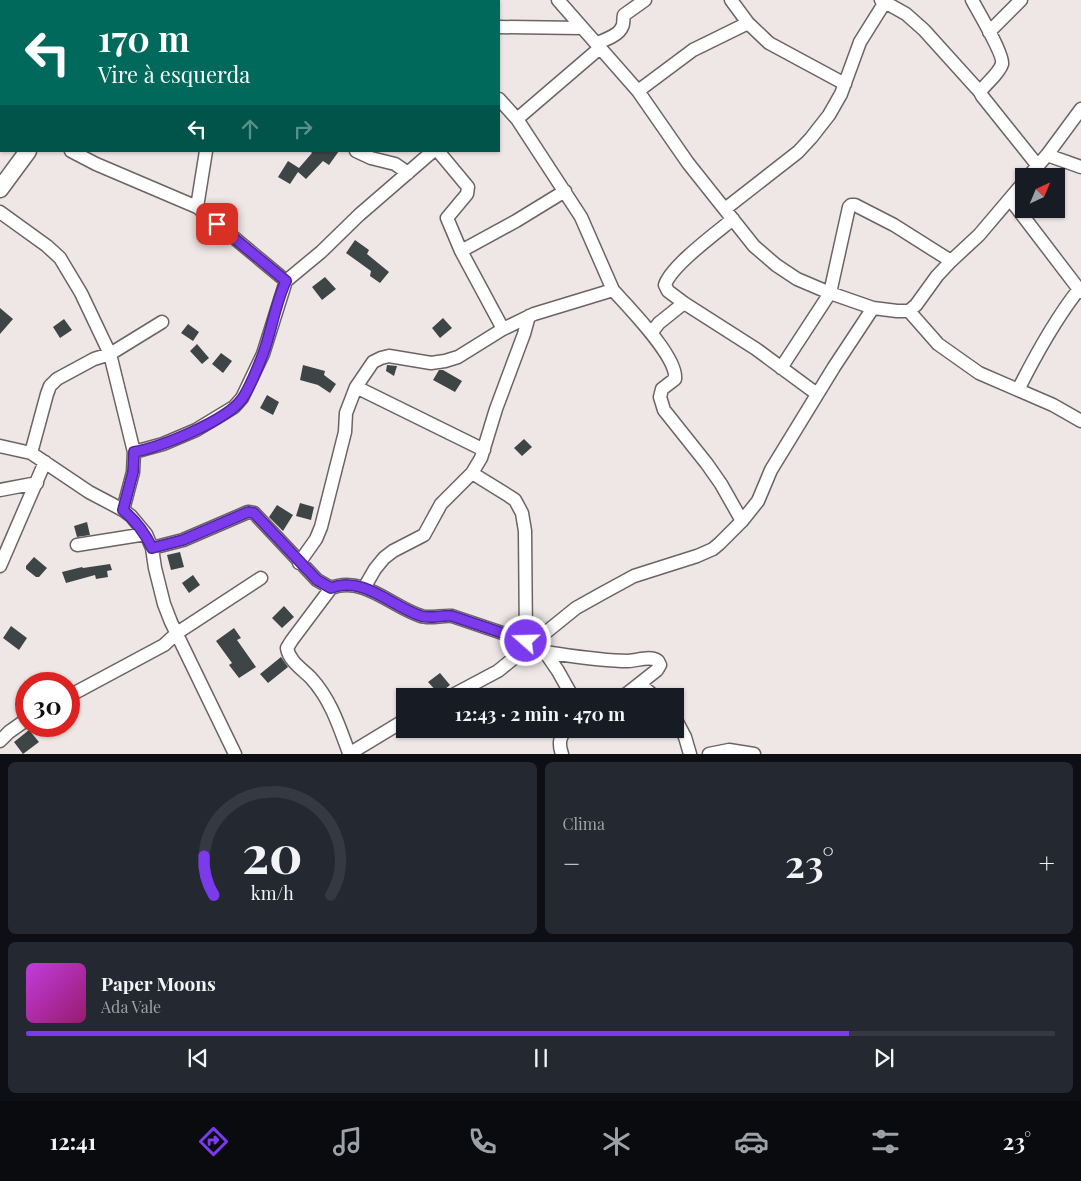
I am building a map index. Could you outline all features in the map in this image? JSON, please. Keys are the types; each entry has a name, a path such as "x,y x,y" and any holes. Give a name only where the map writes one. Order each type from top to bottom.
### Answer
{"street":[{"path":"558,0 638,91 688,163 754,246 776,265 798,279 830,293 873,308 897,311 909,310 916,305 951,261 979,236 1015,192"},
{"path":"517,119 599,45 620,30 623,27 624,14 645,0"},
{"path":"731,0 748,22 769,43 845,84"},
{"path":"972,0 998,47 1002,60 1001,66 980,92"},
{"path":"989,32 1021,0"},
{"path":"817,394 708,317 684,303 668,291 665,285 667,280 729,214 811,138 828,115 845,84 860,42 883,1 906,14 924,30 980,92 990,108 1038,166 1081,109"},
{"path":"638,91 693,50 748,22"},
{"path":"500,27 582,28"},
{"path":"500,100 517,119 589,231 613,290 652,332 675,370 675,379 662,389 660,397 664,410 712,471 742,521"},
{"path":"0,189 27,152"},
{"path":"73,152 96,164 197,207 286,281"},
{"path":"197,207 206,152"},
{"path":"358,152 371,158 395,164 408,173"},
{"path":"134,452 163,444 196,430 234,407 242,398 263,354 286,281 432,152"},
{"path":"439,152 468,187 467,194 447,218 461,251 503,329"},
{"path":"1047,155 1081,167"},
{"path":"461,251 516,221 564,191"},
{"path":"1010,198 1080,291 1061,312 1046,336 1018,390"},
{"path":"781,368 830,293 849,207 852,205 894,225 951,261"},
{"path":"0,212 47,246 60,258 81,293 110,354 134,452 133,472 123,510"},
{"path":"299,563 316,539 321,527 345,432 346,413 356,387 373,362 389,356 431,363 446,361 458,357 503,329 529,316 613,290"},
{"path":"652,332 659,323 684,303"},
{"path":"466,688 498,671 528,642 576,608 634,576 713,549 742,521 758,501 771,470 817,394 873,308"},
{"path":"909,310 938,344 979,373 1053,405 1081,421"},
{"path":"364,588 384,558 393,551 424,535 441,504 472,473 484,450 496,409 521,344 529,316"},
{"path":"31,453 50,386 57,379 94,359 110,354 162,322"},
{"path":"356,387 484,450"},
{"path":"0,446 31,453 89,492 123,510 131,516 146,534 152,548 164,604 235,754"},
{"path":"0,566 45,462"},
{"path":"472,473 515,500 522,513 525,531 528,642"},
{"path":"0,490 37,483"},
{"path":"152,548 183,540 251,512 264,523 299,563 317,580 331,588"},
{"path":"77,545 146,534"},
{"path":"80,690 164,645 177,633 261,578"},
{"path":"396,725 349,753 324,694 292,660 287,648 331,588 341,584 364,588 424,617 452,616 528,642 545,652 607,661 656,659 660,665 657,670 636,688"},
{"path":"545,652 568,688"},
{"path":"640,685 644,688"},
{"path":"0,741 15,728"},
{"path":"684,735 690,754"},
{"path":"560,738 562,754"},
{"path":"709,754 729,750 754,754"}],"building":[{"path":"338,152 329,165 323,161 306,179 298,172 290,184 278,177 288,161 299,168 312,153"},
{"path":"355,240 369,250 367,254 389,272 380,283 370,276 371,271 346,253"},
{"path":"325,277 336,289 322,300 312,287"},
{"path":"0,308 13,319 0,334"},
{"path":"443,318 452,328 440,338 432,328"},
{"path":"64,319 72,330 60,338 53,327"},
{"path":"188,324 199,332 193,341 181,333"},
{"path":"197,344 209,358 202,364 190,351"},
{"path":"221,353 232,361 223,373 212,364"},
{"path":"303,365 325,371 324,375 336,384 330,393 318,385 300,380"},
{"path":"387,365 397,366 394,376 386,371"},
{"path":"439,370 443,370 462,381 455,392 433,380"},
{"path":"267,395 279,402 273,415 260,408"},
{"path":"524,439 532,447 522,456 514,448"},
{"path":"300,503 314,507 311,520 296,516"},
{"path":"277,505 293,515 283,531 269,517"},
{"path":"87,522 90,535 77,537 74,526"},
{"path":"180,552 184,567 171,570 167,555"},
{"path":"34,557 47,568 39,577 36,577 26,569 26,566"},
{"path":"110,564 112,570 107,571 108,577 96,579 95,575 66,583 62,572 82,567"},
{"path":"193,575 200,585 189,593 182,583"},
{"path":"284,606 294,617 282,628 272,618"},
{"path":"11,626 27,638 19,650 3,638"},
{"path":"234,628 241,638 237,640 256,667 239,678 229,665 232,663 216,641"},
{"path":"281,657 288,667 268,683 260,674"},
{"path":"440,673 450,685 446,688 434,688 428,682"},
{"path":"20,737 35,737 39,742 23,754 14,742"}],"route":[{"path":"217,224 286,281 263,354 242,398 234,407 196,430 163,444 134,452 133,472 123,510 131,516 146,534 152,548 183,540 248,512 254,513 299,563 317,580 331,588 341,584 364,588 424,617 452,616 526,641"}]}
